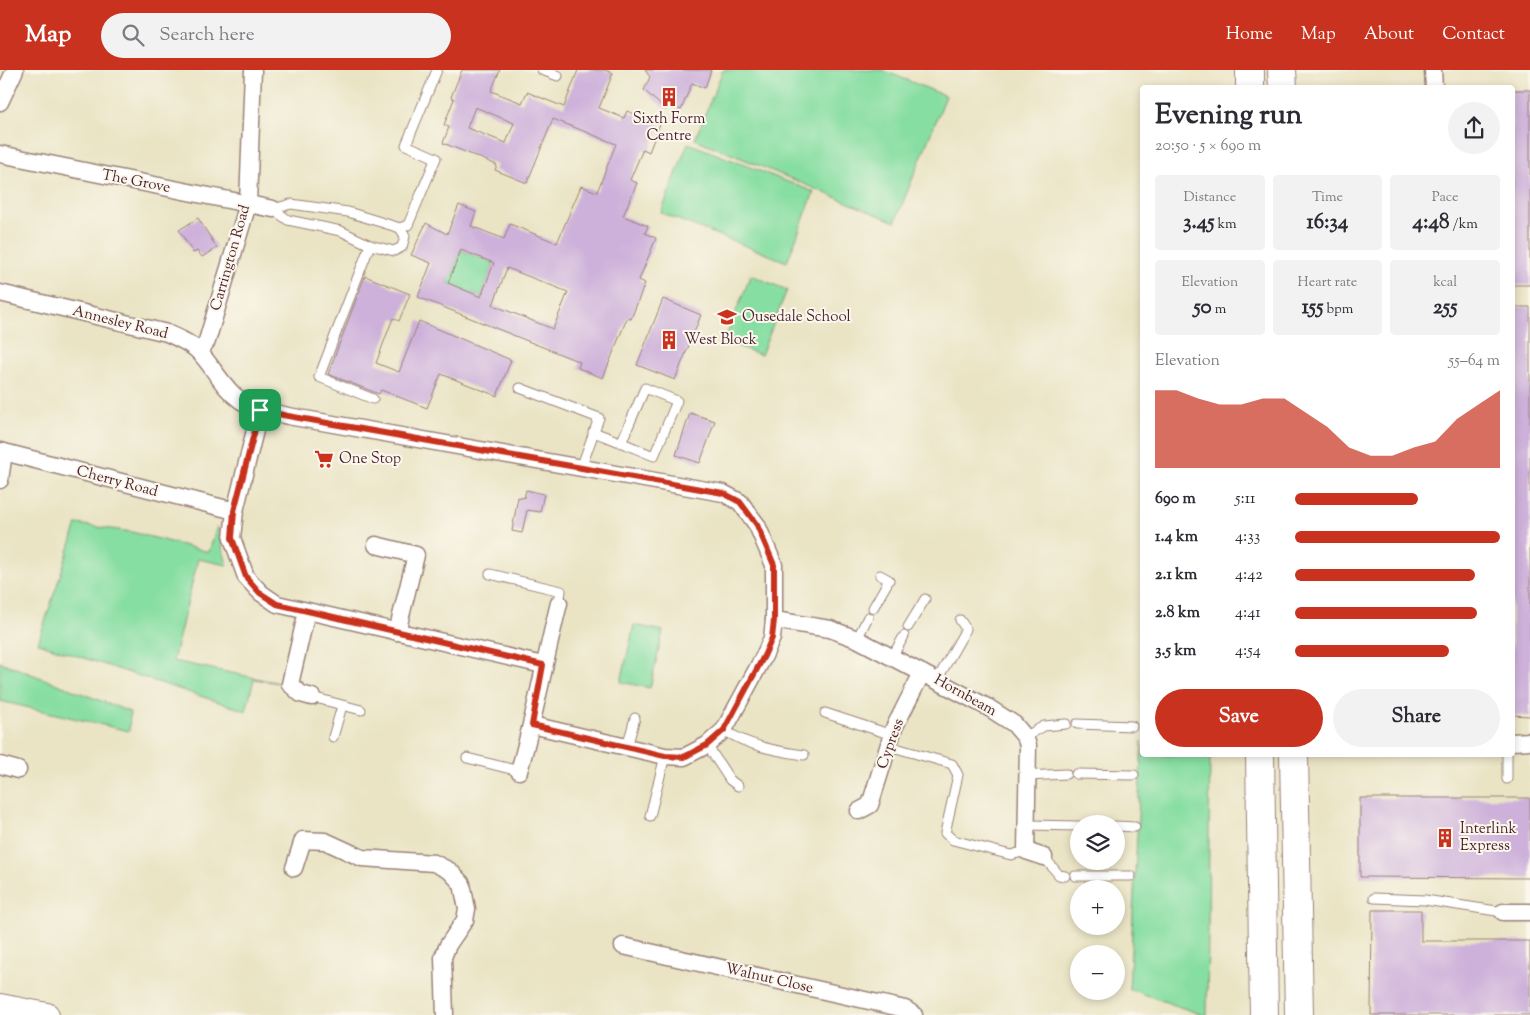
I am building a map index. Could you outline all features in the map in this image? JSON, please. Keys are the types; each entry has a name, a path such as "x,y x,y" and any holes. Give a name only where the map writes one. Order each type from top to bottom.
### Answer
{"highway":[{"path":"1250,70 1250,85"},
{"path":"1282,70 1283,85"},
{"path":"1260,757 1264,1015"},
{"path":"1294,757 1298,1005"}],"street":[{"path":"0,102 15,70"},
{"name":"Carrington Road","path":"199,352 207,341 248,204 253,70"},
{"path":"1433,70 1434,85"},
{"name":"The Grove","path":"0,154 272,209"},
{"name":"Annesley Road","path":"0,293 167,333 185,341 199,352 225,386 241,400 260,410 723,493 740,502 757,525 774,565 774,620 772,638 764,656 724,730 707,745 684,757 665,756 532,725"},
{"path":"260,410 234,511 232,538 246,577 260,593 277,604 543,665"},
{"path":"0,480 2,452"},
{"name":"Cherry Road","path":"2,452 234,511"},
{"path":"376,545 416,555 397,632"},
{"path":"519,772 532,725 543,665 559,603"},
{"path":"307,611 290,684 301,694 312,697"},
{"name":"Hornbeam","path":"774,620 830,629 857,639 989,708 1014,724 1025,737"},
{"name":"Cypress","path":"859,811 870,805 894,728 922,673"},
{"path":"1025,737 1028,746 1026,851 1044,857"},
{"path":"1515,742 1530,741"},
{"path":"0,765 18,770"},
{"path":"294,868 303,840 325,841 362,858 434,863 450,871 462,884 467,909 465,920 448,945 443,957 445,1015"},
{"path":"1503,912 1530,912"},
{"name":"Walnut Close","path":"623,946 905,1010 914,1015"},
{"path":"0,1006 47,1015"}],"lane":[{"path":"272,209 291,204 348,212 400,228 408,225 436,158 406,145 437,70"},
{"path":"542,70 558,76"},
{"path":"272,209 288,220 341,231 370,245 394,251 402,247 405,236 400,228"},
{"path":"370,245 319,377 373,399"},
{"path":"520,388 599,418 581,468"},
{"path":"593,432 654,456 677,401 645,388 622,443"},
{"path":"490,574 561,591 559,603"},
{"path":"873,608 889,580 880,575"},
{"path":"908,627 925,599"},
{"path":"857,639 868,617"},
{"path":"937,680 966,629 960,620"},
{"path":"892,657 904,636"},
{"path":"312,697 361,710"},
{"path":"333,737 342,706"},
{"path":"825,713 952,764 958,776 945,833 953,840 1011,855 1026,851"},
{"path":"627,747 635,718"},
{"path":"1025,737 1044,726 1066,724"},
{"path":"1077,724 1132,726"},
{"path":"724,730 737,739 777,751 804,755"},
{"path":"707,745 730,780 738,786"},
{"path":"650,816 665,756"},
{"path":"1507,757 1507,779"},
{"path":"467,758 519,772"},
{"path":"1027,776 1066,774"},
{"path":"1076,774 1134,775"},
{"path":"1027,825 1070,826"},
{"path":"1125,826 1135,827"},
{"path":"1044,857 1059,876 1131,876"},
{"path":"1374,898 1425,900 1503,912"}],"green space":[{"path":"723,70 882,70 946,96 895,222 695,139"},
{"path":"688,143 814,192 787,262 661,213"},
{"path":"461,250 494,263 481,297 448,283"},
{"path":"751,275 787,290 761,355 724,341"},
{"path":"77,524 132,532 209,552 217,526 227,565 198,559 173,661 285,684 254,679 246,711 38,643"},
{"path":"634,625 663,631 650,688 621,682"},
{"path":"0,662 130,712 129,731 0,701"},
{"path":"1141,757 1210,757 1207,1015 1129,989"}],"building":[{"path":"462,70 500,70 491,91 522,103 527,92 564,107 578,70 604,70 613,73 599,108 624,118 627,111 660,124 649,152 643,149 630,180 637,183 623,216 648,226 645,233 656,238 639,280 645,283 631,319 627,318 603,378 578,368 580,362 418,297 431,263 411,255 426,223 447,234 459,205 476,212 471,226 504,239 510,224 557,243 581,186 597,192 616,144 553,119 527,183 495,170 497,165 443,143 449,127 444,125 454,99 451,97","holes":["475,107 514,123 506,143 467,128","461,250 494,263 481,297 448,283","507,268 568,292 553,329 493,305"]},
{"name":"Sixth Form Centre","path":"645,70 711,70 705,88 692,83 681,110 668,105 666,110 644,90 650,77"},
{"path":"1515,90 1530,90 1530,285 1515,285"},
{"path":"198,218 217,248 202,257 197,251 193,253 179,230"},
{"path":"365,276 410,294 399,321 393,318 376,363 399,372 419,321 511,360 497,396 441,374 427,408 381,390 379,394 328,374"},
{"name":"West Block","path":"663,299 701,315 675,380 637,365"},
{"path":"1515,307 1530,307 1530,716 1515,715"},
{"path":"690,413 715,421 700,463 676,455"},
{"path":"526,490 544,494 540,512 527,510 522,533 512,531 518,497 524,498"},
{"name":"Interlink Express","path":"1360,798 1530,798 1530,878 1360,877"},
{"path":"1372,910 1421,910 1421,941 1530,941 1530,1015 1371,1015"}],"place":[{"name":"Sixth Form Centre","path":"669,97"},
{"name":"Ousedale School","path":"727,317"},
{"name":"West Block","path":"669,340"},
{"name":"One Stop","path":"324,459"},
{"name":"Interlink Express","path":"1445,838"}],"route":[{"path":"260,410 723,493 740,502 757,525 774,565 774,620 772,638 764,656 724,730 707,745 684,757 665,756 532,725 543,665 277,604 260,593 246,577 232,538 234,511 260,410"}]}
